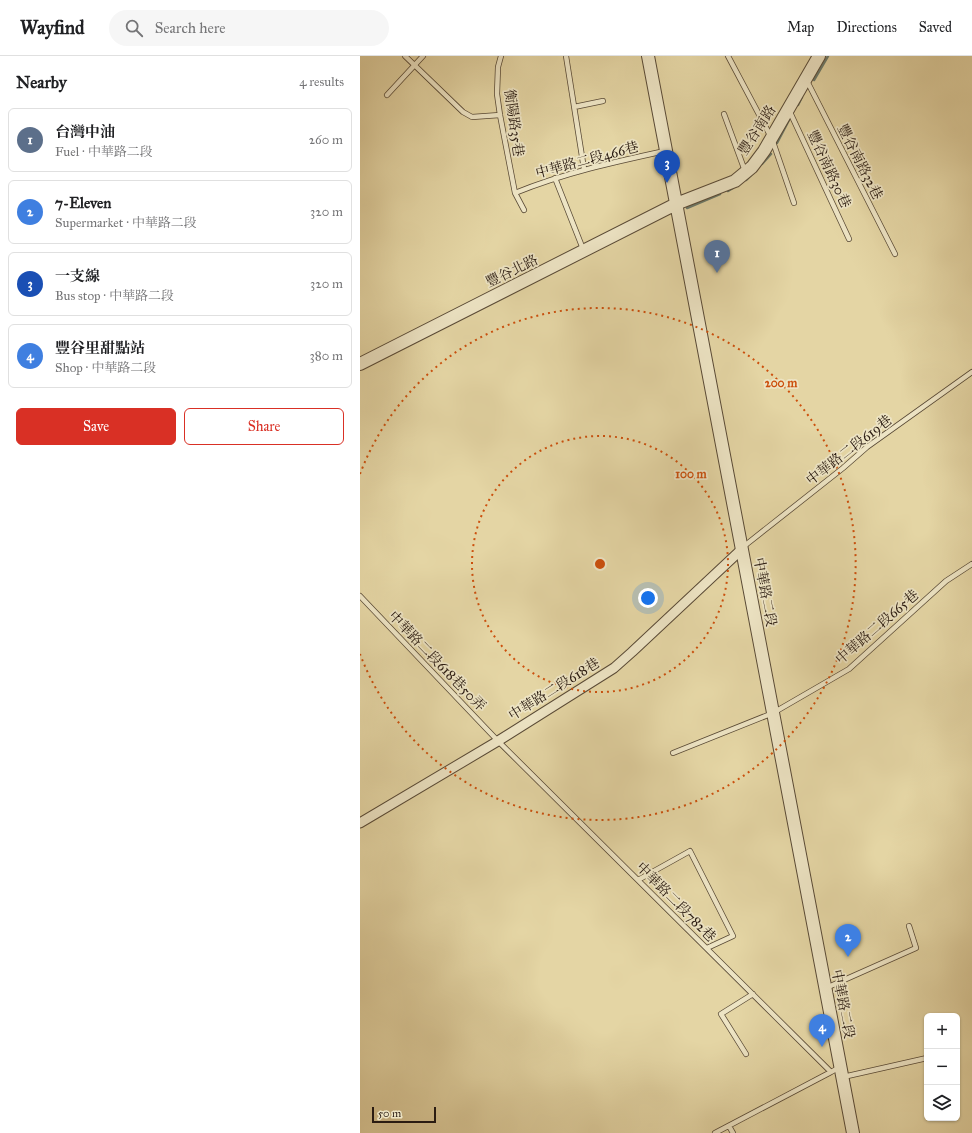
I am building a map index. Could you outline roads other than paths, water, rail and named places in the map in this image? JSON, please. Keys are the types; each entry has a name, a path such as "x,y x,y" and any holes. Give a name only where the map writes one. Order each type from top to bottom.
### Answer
{"street":[{"name":"中華路二段","path":"648,56 825,988 838,1072 853,1133"},
{"name":"豐谷南路","path":"676,204 735,181 752,167 772,139 819,56"},
{"name":"豐谷北路","path":"360,364 676,204"},
{"name":"中華路二段618巷","path":"360,823 498,741 614,668 742,549"}],"lane":[{"path":"405,56 463,112 472,117 500,115"},
{"path":"387,95 423,56"},
{"name":"衡陽路35巷","path":"501,56 498,67 500,115 515,192 524,210"},
{"path":"566,56 584,169"},
{"path":"728,56 772,139 794,203"},
{"name":"豐谷南路32巷","path":"806,79 895,254"},
{"path":"574,107 603,101"},
{"name":"豐谷南路30巷","path":"789,109 850,239"},
{"path":"724,114 746,172"},
{"name":"中華路二段466巷","path":"515,192 584,169 666,151"},
{"path":"555,178 584,251"},
{"name":"中華路二段619巷","path":"742,549 867,447 972,372"},
{"name":"中華路二段665巷","path":"673,753 773,713 849,669 946,581 972,564"},
{"name":"中華路二段618巷50弄","path":"360,596 498,741"},
{"name":"中華路二段782巷","path":"498,741 753,994 838,1072"},
{"path":"638,880 690,851 734,936 707,948"},
{"path":"825,988 916,948 910,926"},
{"path":"746,1054 721,1014 753,994"},
{"path":"715,1133 838,1072 924,1058"},
{"path":"729,1126 733,1133"}],"waterway":[{"path":"814,80 828,56"},
{"path":"798,105 802,97"},
{"path":"777,143 789,120"},
{"path":"762,164 771,154"},
{"path":"746,180 751,175"},
{"path":"728,191 733,188"},
{"path":"687,208 720,194"}],"place":[{"name":"一支線","path":"667,183"},
{"name":"台灣中油","path":"717,273"},
{"name":"7-Eleven","path":"848,957"},
{"name":"豐谷里甜點站","path":"822,1047"}]}
